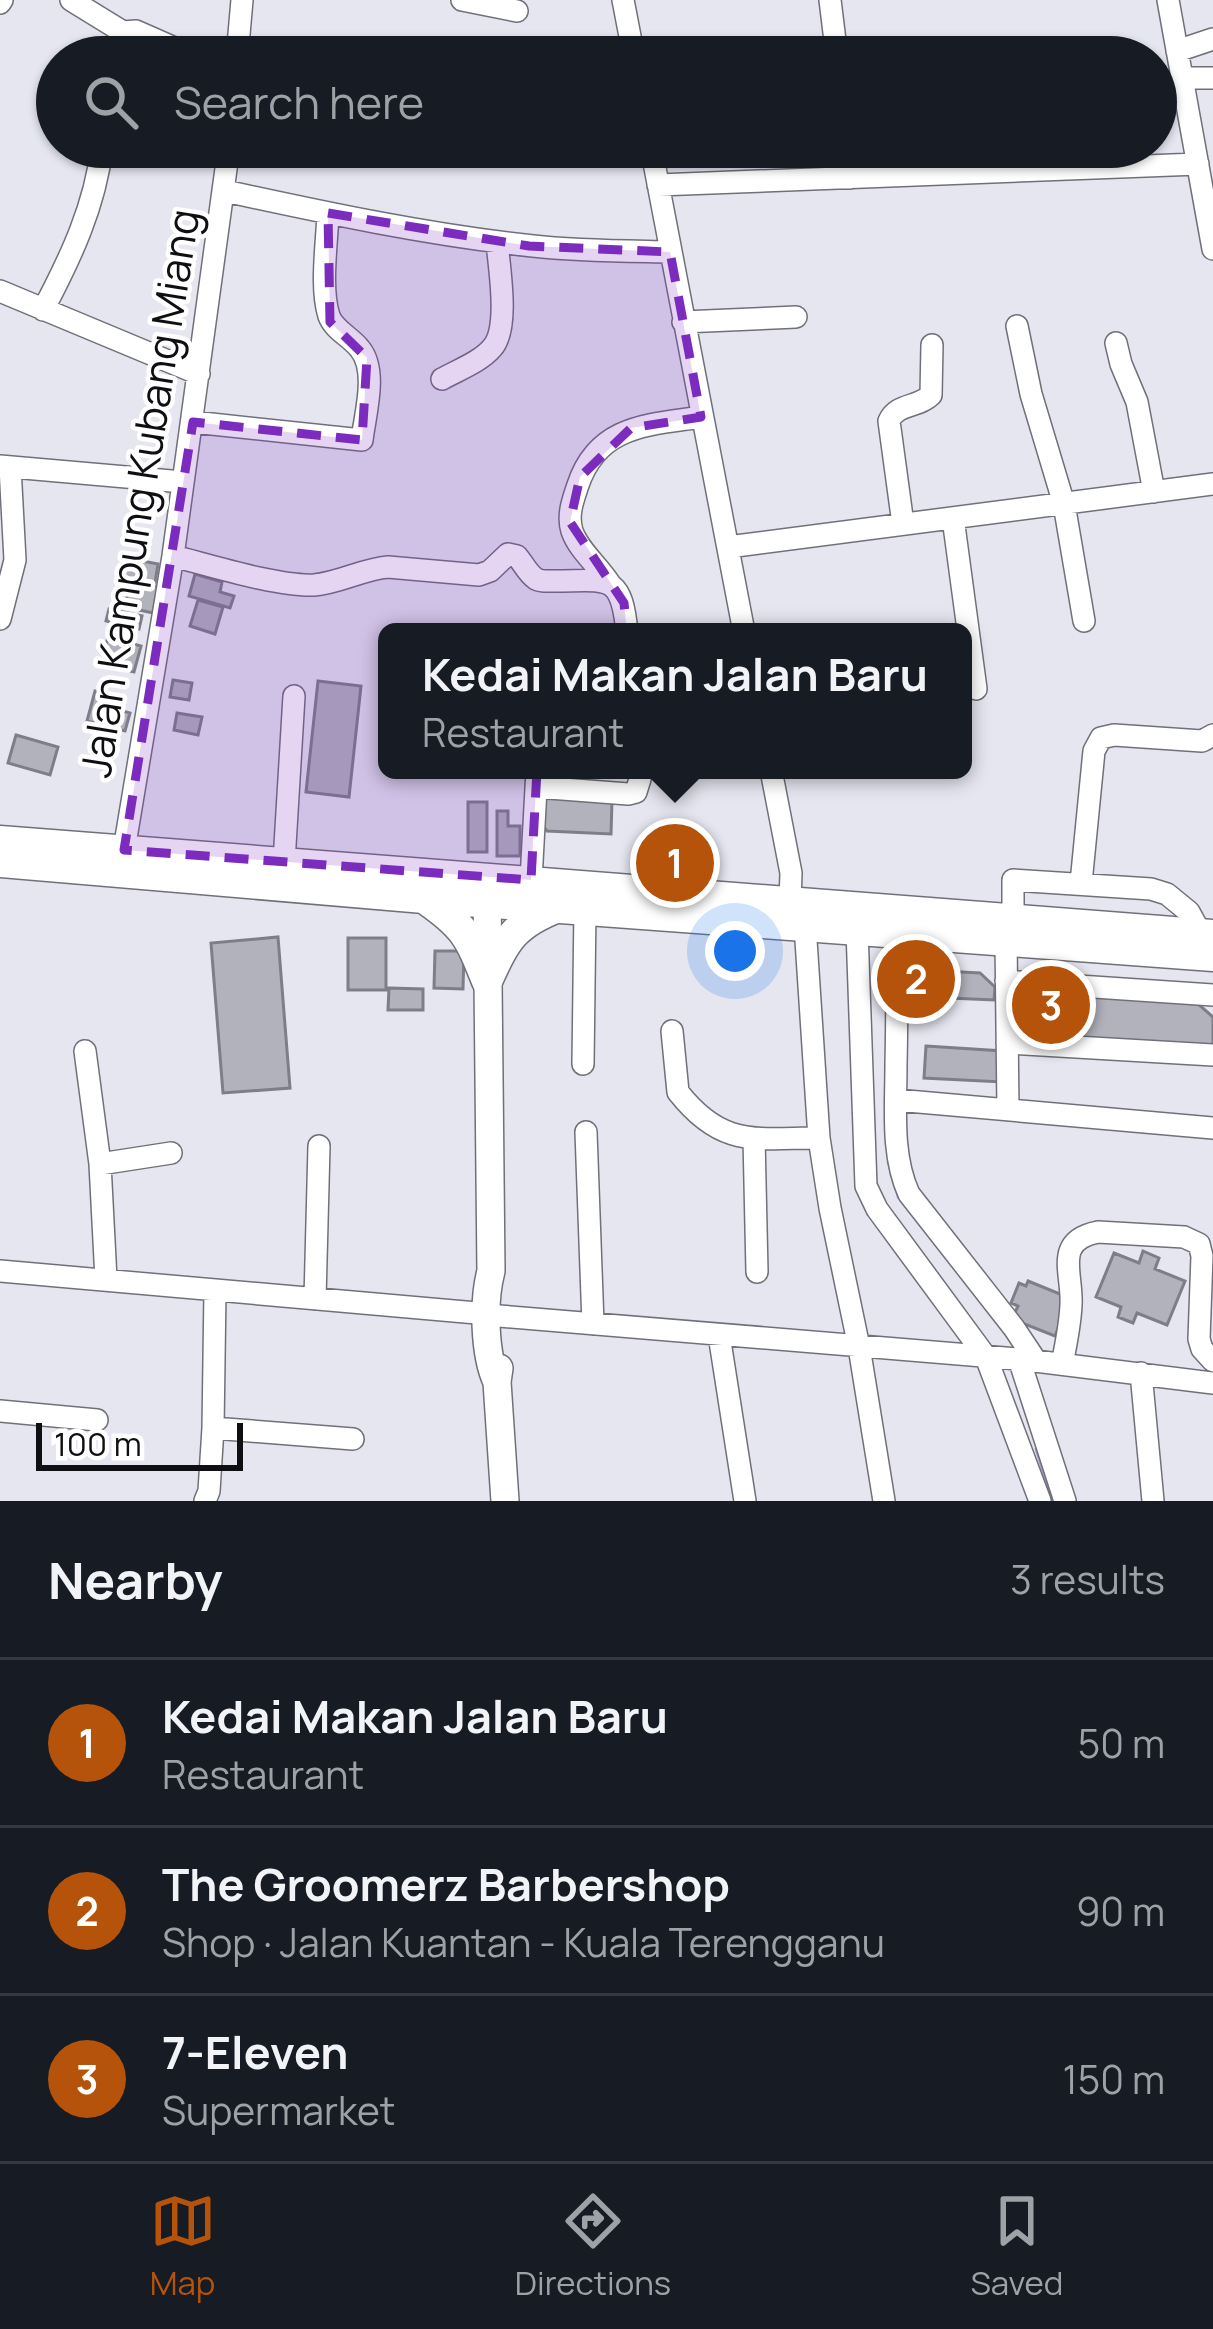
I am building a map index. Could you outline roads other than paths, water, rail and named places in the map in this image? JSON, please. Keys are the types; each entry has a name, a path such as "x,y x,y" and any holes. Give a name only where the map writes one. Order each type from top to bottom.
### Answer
{"highway":[{"path":"0,841 284,862 573,907 797,913 857,930 897,933 1009,929"},
{"path":"0,862 424,898 531,880 797,913 1209,942"},
{"path":"424,898 467,934 487,981"},
{"path":"487,981 512,933 535,916 573,907"}],"main road":[{"path":"487,890 491,1271 486,1290 494,1315 489,1365 497,1382 505,1501"}],"street":[{"path":"71,0 123,32 147,36"},
{"path":"239,36 242,0"},
{"path":"462,0 517,11"},
{"path":"622,0 630,36"},
{"path":"830,0 834,36"},
{"path":"1168,0 1174,36"},
{"path":"120,36 123,32"},
{"path":"1213,39 1177,51 1203,170 1213,250"},
{"path":"1181,78 1213,78"},
{"path":"43,310 86,222 99,168"},
{"name":"Jalan Kampung Kubang Miang","path":"124,850 173,556 227,168"},
{"path":"655,168 742,623"},
{"path":"849,168 850,178"},
{"path":"658,185 1203,170"},
{"path":"225,191 496,242 670,252"},
{"path":"193,422 362,440 367,358 330,322 325,299 328,213"},
{"path":"442,380 484,355 499,338 496,242"},
{"path":"0,291 200,374"},
{"path":"683,322 796,317"},
{"path":"1017,326 1036,413 1064,503 1084,621"},
{"path":"1116,343 1137,402 1154,492"},
{"path":"903,524 889,421 900,408 931,395 932,345"},
{"path":"626,623 619,592 582,550 570,522 570,509 590,458 606,443 631,428 701,417"},
{"path":"1,610 15,560 5,466 183,482"},
{"path":"728,547 1213,484"},
{"path":"953,518 967,623"},
{"path":"173,556 286,583 315,585 388,567 479,574 490,571 508,554 518,556 540,581 610,584"},
{"path":"972,659 976,689"},
{"path":"284,862 294,696"},
{"path":"1081,883 1094,751 1101,738 1202,741 1213,735"},
{"path":"531,880 537,779"},
{"path":"543,779 628,794 636,792 640,779"},
{"path":"773,779 797,913 819,1138 884,1501"},
{"path":"1008,1110 1006,981 1013,880 1167,894 1189,912 1209,942"},
{"path":"573,907 583,1064"},
{"path":"857,930 866,1186 878,1209 1010,1359 1065,1501"},
{"path":"897,933 898,1163 909,1195 1014,1328 1010,1359 1040,1501"},
{"path":"1006,981 1213,995"},
{"path":"672,1030 678,1092 717,1129 754,1138 819,1138"},
{"path":"1007,1043 1213,1055"},
{"path":"86,1051 100,1164 106,1279"},
{"path":"896,1100 1213,1128"},
{"path":"586,1132 592,1324"},
{"path":"754,1138 757,1272"},
{"path":"315,1299 319,1146"},
{"path":"100,1164 171,1154"},
{"path":"1062,1364 1071,1304 1070,1251 1085,1234 1098,1232 1184,1237 1199,1244 1198,1339 1213,1360"},
{"path":"0,1271 1010,1359 1213,1383"},
{"path":"205,1501 213,1428 215,1291"},
{"path":"719,1335 745,1501"},
{"path":"1141,1373 1153,1501"},
{"path":"0,1411 97,1420"},
{"path":"213,1428 353,1439"}],"waterway":[{"path":"889,1162 899,1197"},
{"path":"1037,1449 1053,1501"}],"place":[{"name":"Kedai Makan Jalan Baru","path":"675,863"},
{"name":"The Groomerz Barbershop","path":"916,979"},
{"name":"7-Eleven","path":"1051,1005"}]}
